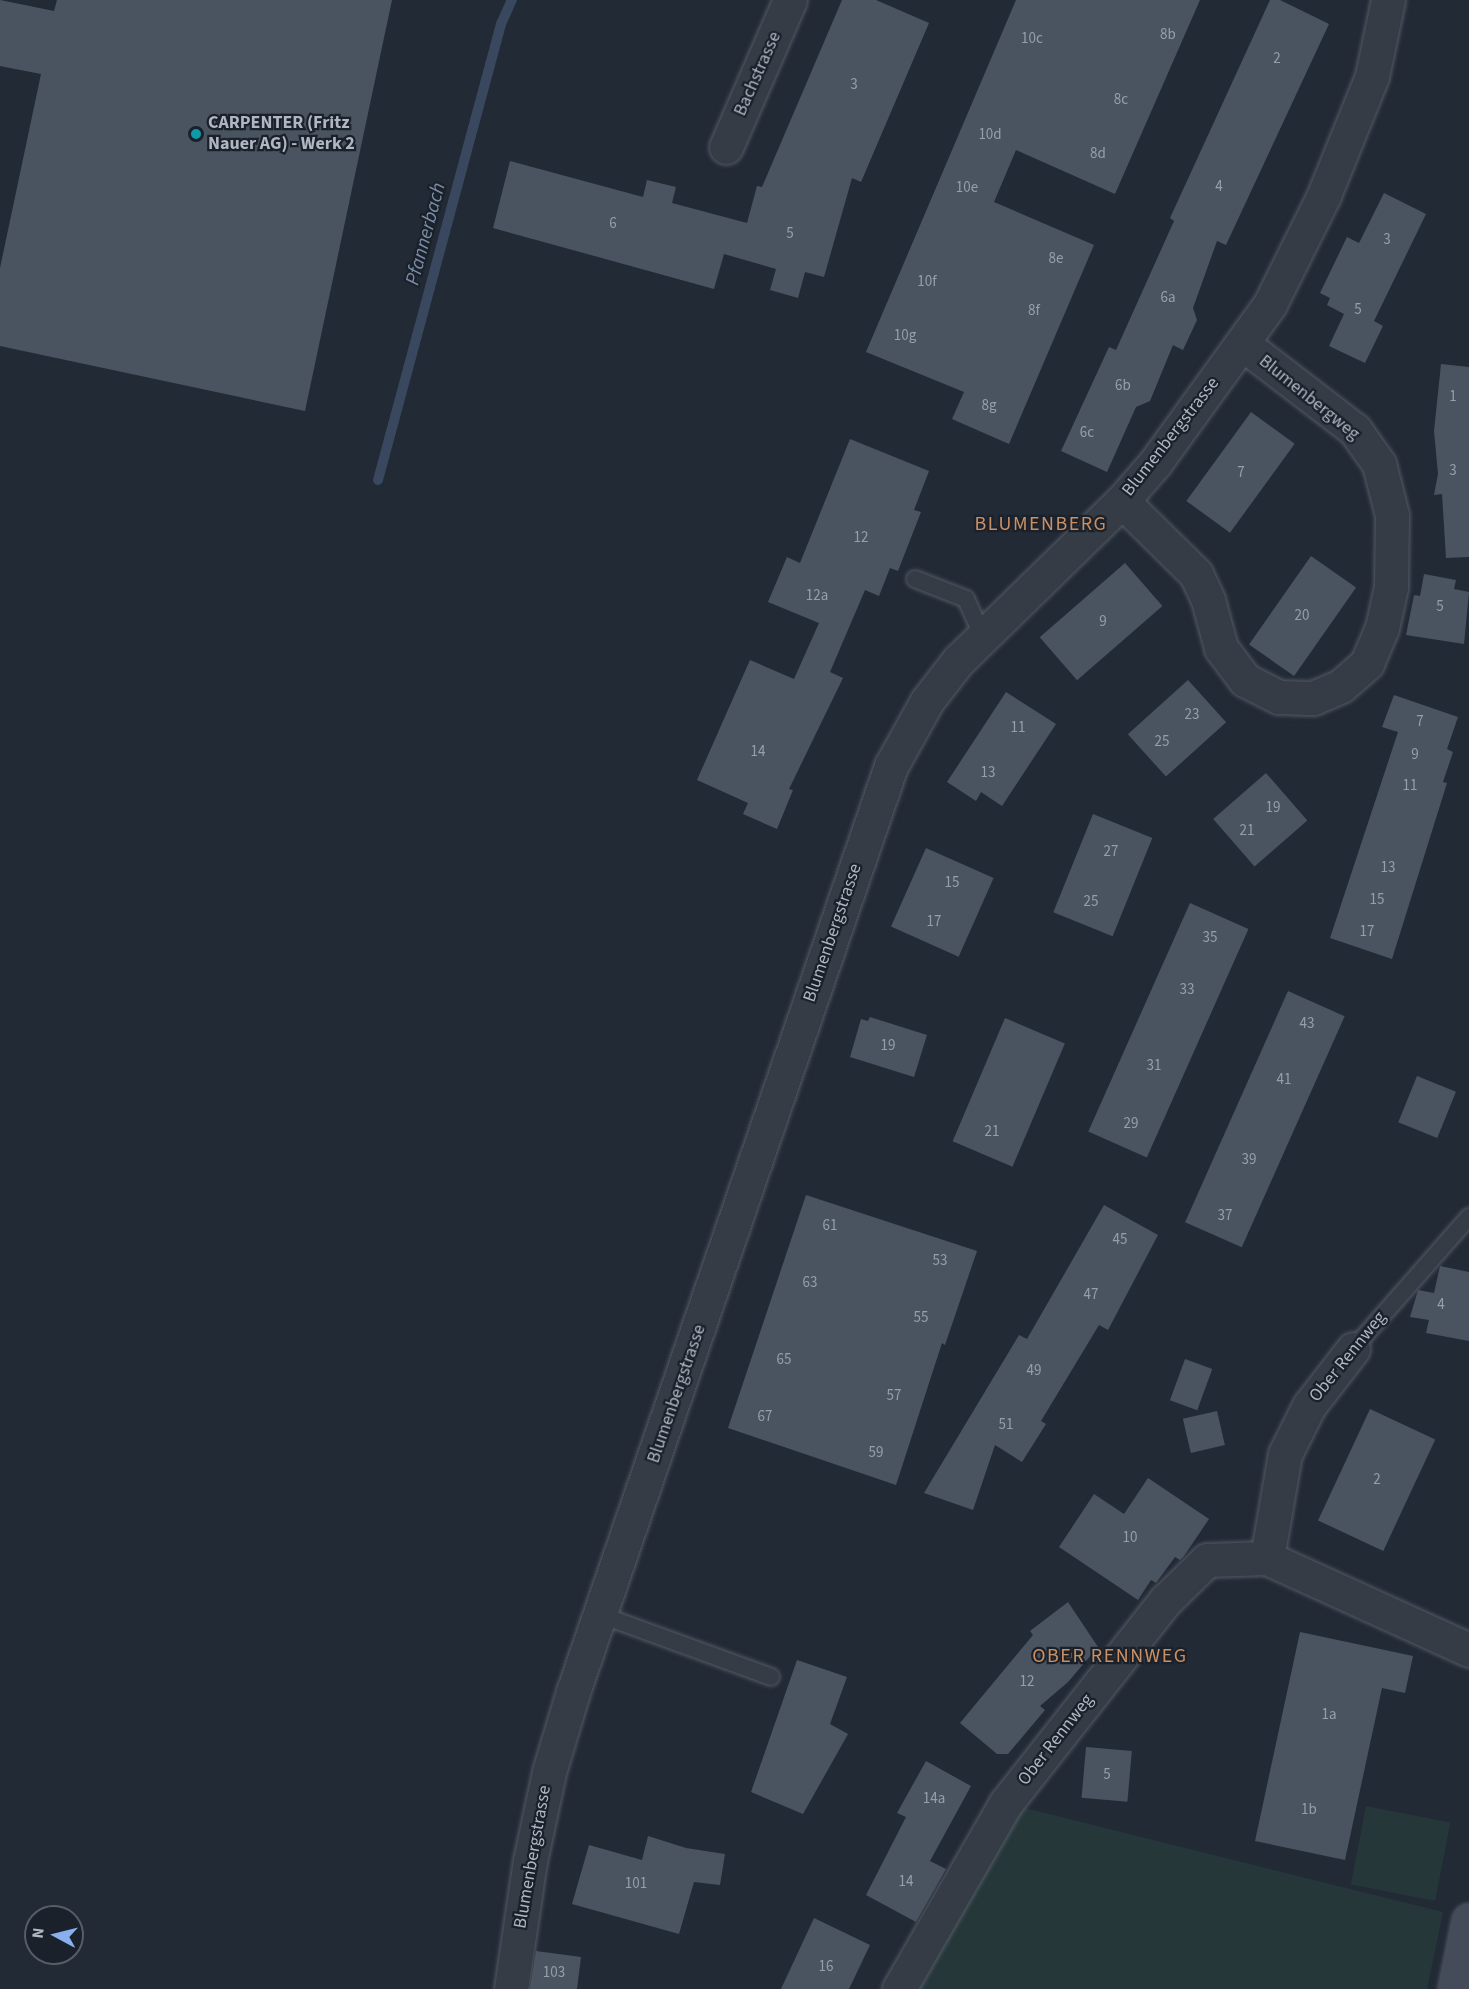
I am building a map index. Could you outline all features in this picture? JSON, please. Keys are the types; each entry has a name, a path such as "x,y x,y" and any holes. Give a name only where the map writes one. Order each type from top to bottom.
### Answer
{"main road":[{"path":"1455,1989 1469,1920"}],"street":[{"name":"Bachstrasse","path":"726,147 790,0"},
{"name":"Blumenbergstrasse","path":"511,1989 530,1862 549,1772 891,766 927,701 982,634 1122,501 1243,344 1270,303 1324,195 1372,76 1388,0"},
{"name":"Blumenbergweg","path":"1122,501 1196,574 1208,600 1221,648 1245,680 1278,697 1313,698 1341,686 1368,663 1382,628 1391,586 1392,515 1379,464 1355,430 1243,344"},
{"name":"Ober Rennweg","path":"1267,1558 1285,1454 1309,1406 1353,1349"},
{"name":"Ober Rennweg","path":"899,1989 1006,1803 1167,1600 1207,1560 1267,1558 1469,1650"}],"lane":[{"path":"915,579 966,600 982,634"},
{"name":"Ober Rennweg","path":"1353,1349 1469,1217"},
{"path":"601,1615 771,1677"}],"shaded area":[{"path":"1009,1804 1443,1912 1427,1989 908,1989"},
{"path":"1366,1806 1450,1822 1435,1901 1351,1885"}],"building":[{"name":"CARPENTER (Fritz Nauer AG) - Werk 2","path":"0,0 54,11 57,0 392,0 305,411 0,346 0,268 41,74 0,66"},
{"path":"842,0 876,0 929,23 861,182 852,178 824,277 805,272 798,298 770,290 776,269 724,254 714,289 493,228 510,161 643,197 647,180 676,187 672,203 747,223 757,186 762,187"},
{"path":"1016,0 1200,0 1115,194 1016,150 994,202 1094,245 1009,444 952,419 964,392 866,352"},
{"path":"1270,0 1280,0 1329,24 1226,245 1217,241 1193,308 1197,320 1183,350 1173,345 1150,401 1136,407 1107,472 1061,451 1109,347 1116,350 1174,221 1170,218"},
{"path":"1384,193 1426,214 1374,321 1383,326 1365,363 1329,346 1344,314 1327,305 1330,298 1320,293 1347,237 1359,243"},
{"path":"1441,364 1469,367 1469,557 1446,558 1442,494 1434,495 1438,474 1434,431"},
{"path":"1251,412 1295,444 1230,533 1186,501"},
{"path":"850,439 929,471 914,510 921,512 898,571 890,568 879,596 865,590 830,672 843,678 789,789 793,790 777,829 743,814 748,803 697,780 750,660 794,679 819,623 768,602 787,557 800,563"},
{"path":"1311,556 1356,588 1294,676 1249,644"},
{"path":"1125,563 1162,606 1077,680 1040,637"},
{"path":"1424,574 1456,580 1454,589 1469,592 1464,644 1406,635 1414,595 1420,596"},
{"path":"1188,680 1226,722 1166,777 1128,734"},
{"path":"1006,692 1056,724 1002,806 981,792 976,801 947,782"},
{"path":"1394,695 1458,717 1447,749 1453,752 1443,782 1447,783 1392,959 1330,938 1398,732 1382,727"},
{"path":"1266,773 1307,821 1255,866 1213,819"},
{"path":"1093,814 1152,838 1113,936 1053,912"},
{"path":"926,848 994,878 959,957 891,927"},
{"path":"1190,903 1248,929 1147,1157 1088,1131"},
{"path":"1288,991 1345,1016 1242,1247 1185,1222"},
{"path":"870,1017 927,1035 914,1077 850,1057 861,1019 868,1021"},
{"path":"1005,1018 1065,1043 1012,1167 953,1141"},
{"path":"1417,1076 1456,1092 1437,1138 1398,1122"},
{"path":"806,1195 977,1251 945,1345 942,1343 896,1485 728,1428"},
{"path":"1104,1205 1158,1235 1108,1330 1099,1325 1041,1421 1046,1424 1022,1462 995,1445 973,1510 924,1493 1019,1335 1027,1339"},
{"path":"1440,1266 1469,1272 1469,1341 1426,1333 1429,1320 1410,1317 1418,1290 1434,1293"},
{"path":"1185,1359 1212,1369 1197,1410 1170,1400"},
{"path":"1370,1409 1435,1439 1383,1551 1318,1520"},
{"path":"1217,1411 1225,1445 1191,1453 1183,1419"},
{"path":"1148,1478 1209,1519 1184,1556 1180,1560 1175,1557 1156,1583 1151,1580 1138,1600 1059,1547 1094,1494 1124,1514"},
{"path":"1068,1602 1098,1647 1068,1682 1040,1706 1045,1710 1008,1754 997,1754 960,1723 1033,1635 1030,1631"},
{"path":"1300,1632 1413,1656 1405,1693 1382,1688 1345,1860 1255,1841"},
{"path":"797,1660 847,1677 830,1724 848,1734 803,1814 751,1792"},
{"path":"1086,1747 1132,1751 1127,1802 1082,1798"},
{"path":"926,1761 971,1786 930,1861 946,1869 916,1922 866,1895 906,1817 897,1813"},
{"path":"648,1836 686,1848 725,1854 720,1885 694,1882 679,1934 572,1904 589,1845 642,1860"},
{"path":"814,1918 870,1945 849,1989 781,1989"},
{"path":"536,1951 581,1957 577,1989 530,1989"}],"waterway":[{"name":"Pfannerbach","path":"378,480 502,22 512,0"}],"place":[{"name":"CARPENTER (Fritz Nauer AG) - Werk 2","path":"196,134"}],"district":[{"name":"BLUMENBERG","path":"1041,524"},
{"name":"OBER RENNWEG","path":"1110,1656"}]}
